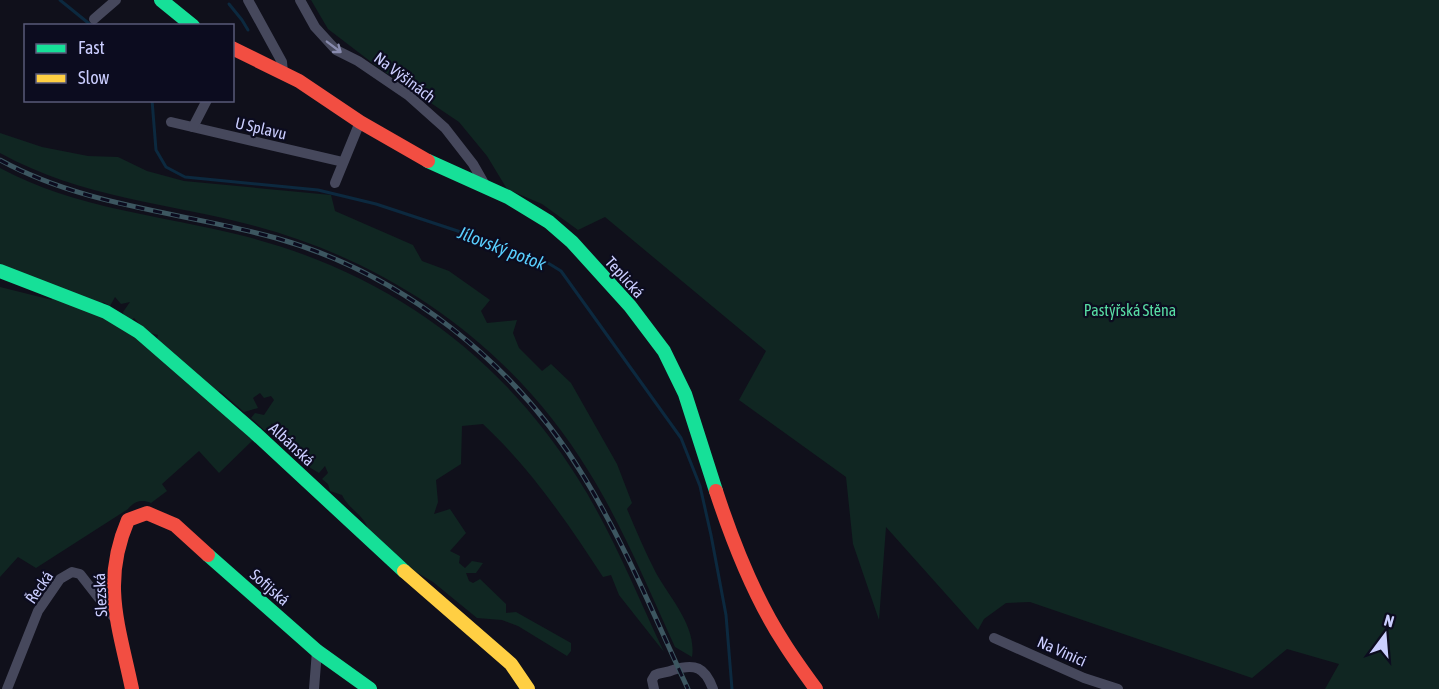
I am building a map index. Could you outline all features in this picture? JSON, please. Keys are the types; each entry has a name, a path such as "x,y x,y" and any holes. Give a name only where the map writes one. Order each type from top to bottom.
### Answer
{"street":[{"path":"94,19 116,0"},
{"path":"161,0 191,24"},
{"path":"248,0 276,49 284,73"},
{"name":"Na Výšinách","path":"300,0 315,27 336,50 358,61 408,95 445,128 473,164 486,187"},
{"name":"Teplická","path":"234,48 299,81 360,122 424,160 486,187 530,210 549,222 572,242 630,306 664,351 685,394 727,526 750,584 783,642 816,689"},
{"path":"193,127 206,102"},
{"name":"U Splavu","path":"171,122 343,162"},
{"path":"335,183 360,122"},
{"name":"Albánská","path":"0,271 106,312 139,332 255,433 415,581 511,664 528,689"},
{"name":"Slezská","path":"132,689 118,624 113,573 121,536 128,520 147,513"},
{"name":"Sofijská","path":"147,513 175,525 317,651 370,689"},
{"name":"Řecká","path":"7,685 38,611 60,579 66,575 72,572 80,574 118,624"},
{"name":"Na Vinici","path":"994,638 1084,678 1118,689"},
{"path":"314,689 317,651"},
{"path":"654,689 652,681 655,675 685,666 699,668 707,674 713,689"}],"green space":[{"name":"Pastýřská Stěna","path":"311,0 1439,0 1439,689 1325,689 1339,664 1287,649 1252,678 1030,602 1006,603 984,619 978,630 886,527 879,620 853,544 846,477 739,400 766,351 605,217 578,230 542,204 507,189 487,156 459,122 379,68 328,29"},
{"path":"0,133 42,147 88,156 118,157 147,171 184,181 331,195 335,211 413,245 422,261 449,271 490,300 481,311 487,323 517,320 513,333 519,348 542,371 551,364 571,383 617,464 632,503 627,509 656,573 686,624 692,646 692,657 675,647 613,514 589,472 559,428 525,387 487,350 446,317 402,288 355,263 306,242 255,226 94,190 31,168 0,153"},
{"path":"0,168 29,182 89,202 244,236 296,252 345,271 391,295 434,324 475,356 512,392 546,433 590,498 664,652 619,595 611,575 603,577 548,497 517,459 483,424 462,426 461,464 436,480 438,502 434,514 450,509 466,533 450,551 460,556 459,563 465,568 472,561 483,563 476,573 466,573 469,581 473,583 480,579 506,604 506,613 516,612 571,643 571,651 567,656 518,626 502,620 477,618 433,582 416,572 368,530 364,520 342,495 330,491 328,484 322,479 328,473 325,466 319,473 304,464 283,446 274,432 272,423 269,430 264,430 251,418 255,413 264,415 274,400 271,396 264,398 260,393 253,398 258,408 244,412 220,391 211,394 256,437 219,473 199,451 162,484 167,491 151,503 141,501 136,503 36,568 18,557 0,577 0,287 52,300 49,287 0,269","holes":["115,297 121,304 130,302 123,312 125,321 129,323 134,318 147,332 158,335 155,346 100,307 103,302 110,306"]}],"waterway":[{"name":"Jílovský potok","path":"60,0 90,24"},
{"path":"229,4 248,30"},
{"name":"Jílovský potok","path":"152,102 156,150 166,167 185,177 318,190 376,204 497,244 548,263 561,271 681,438 700,486 711,535 726,615 732,689"}],"railway":[{"path":"0,160 32,176 100,198 241,229 323,254 368,275 411,300 452,329 490,361 525,397 556,436 584,477 626,555 688,689"}],"traffic: fast":[{"path":"161,0 191,24"},
{"path":"428,161 508,197 549,222 572,242 630,306 664,351 685,394 716,491"},
{"path":"0,271 106,312 139,332 255,433 404,571"},
{"path":"208,555 317,651 370,689"}],"traffic: slow":[{"path":"404,571 511,664 528,689"}],"traffic: jam":[{"path":"234,49 299,81 360,122 428,161"},
{"path":"716,491 737,550 763,607 788,649 816,689"},
{"path":"132,689 118,624 114,585 115,564 128,520 147,513 175,525 208,555"}]}
